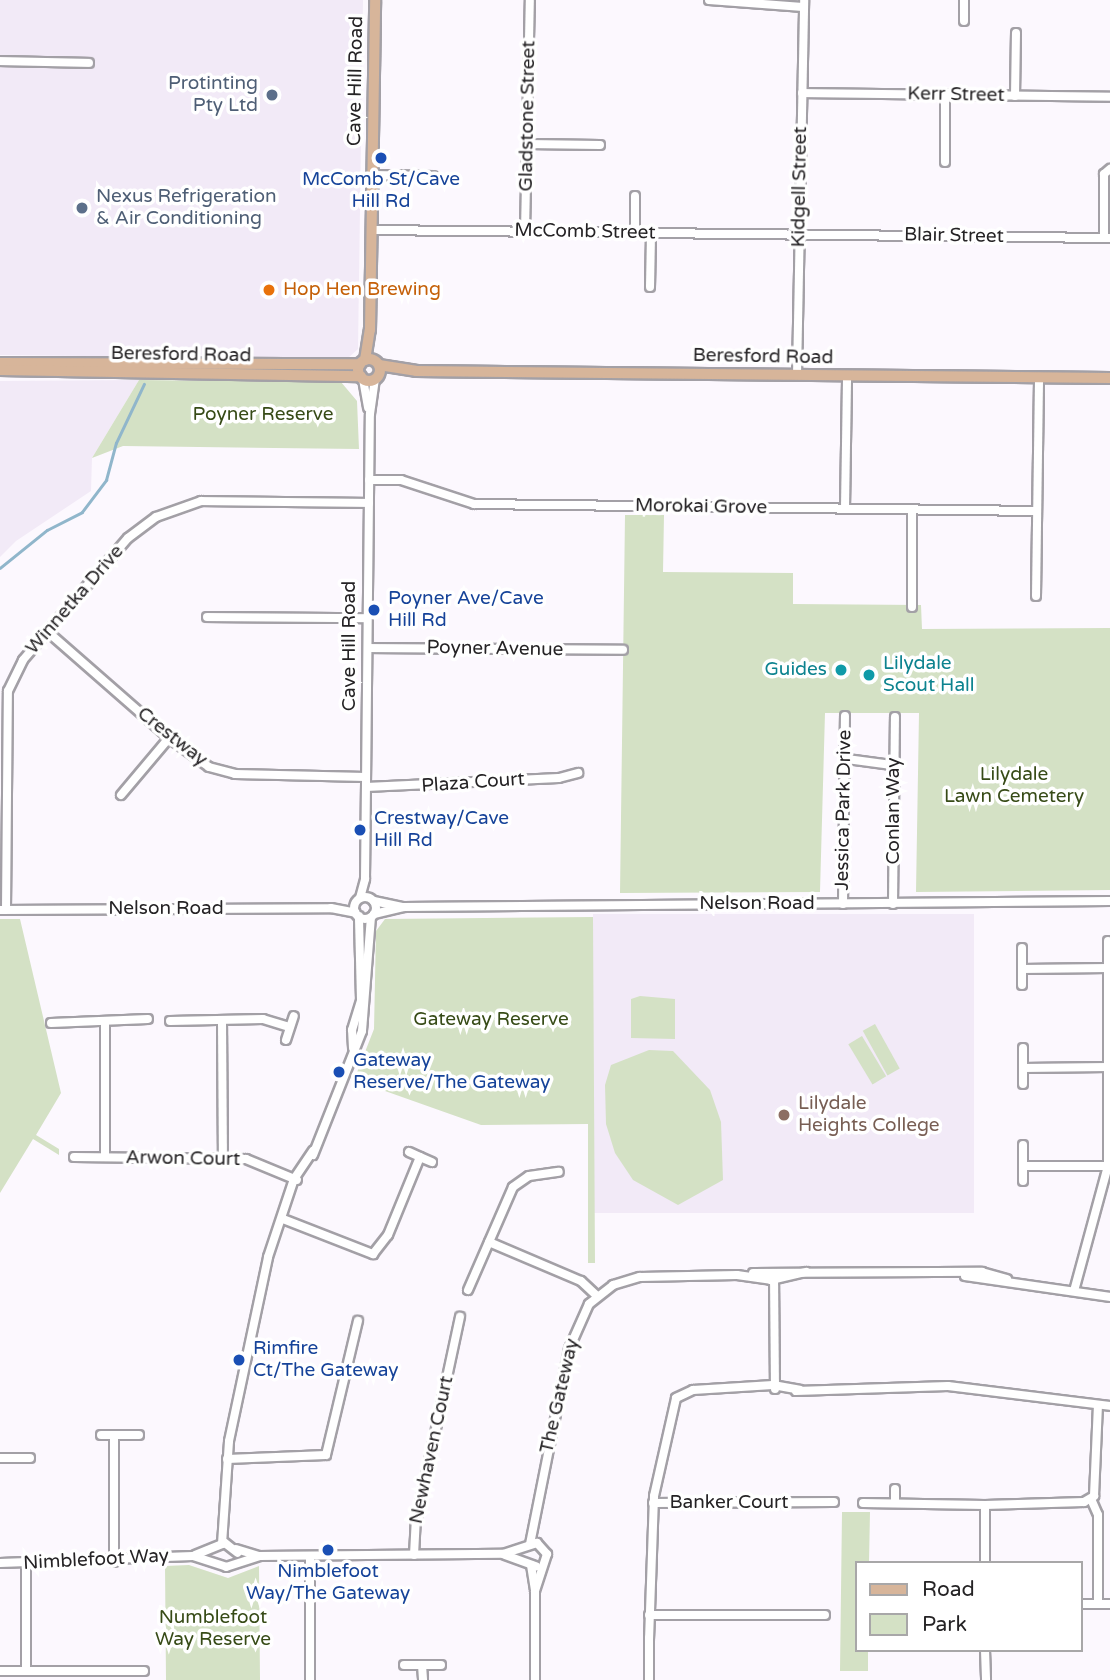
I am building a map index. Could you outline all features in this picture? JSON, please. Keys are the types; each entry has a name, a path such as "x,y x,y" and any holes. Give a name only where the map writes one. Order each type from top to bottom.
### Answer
{"main road":[{"name":"Cave Hill Road","path":"375,0 370,330 377,371"},
{"name":"Cave Hill Road","path":"362,377 370,330"},
{"name":"Beresford Road","path":"0,363 363,362 377,371"},
{"name":"Beresford Road","path":"0,370 362,377 377,371 416,371 1110,378"}],"street":[{"name":"Gladstone Street","path":"525,231 530,0"},
{"path":"709,0 804,3"},
{"path":"964,0 964,20"},
{"name":"Kidgell Street","path":"797,374 804,3"},
{"path":"1015,96 1016,33"},
{"path":"0,61 89,63"},
{"name":"Kerr Street","path":"802,93 1110,97"},
{"path":"944,162 945,94"},
{"path":"527,144 600,145"},
{"path":"1107,238 1104,174 1110,169"},
{"path":"372,175 433,176"},
{"path":"635,196 635,233"},
{"name":"McComb Street","path":"371,230 799,235"},
{"path":"650,287 651,233"},
{"name":"Blair Street","path":"799,235 1107,238"},
{"name":"Cave Hill Road","path":"357,915 358,900 365,878 370,414 377,371"},
{"path":"845,508 847,375"},
{"name":"Cave Hill Road","path":"362,377 370,414"},
{"path":"1036,596 1039,377"},
{"name":"Morokai Grove","path":"369,480 401,480 474,504 1037,511"},
{"name":"Winnetka Drive","path":"3,909 5,701 16,670 128,538 173,508 201,501 369,503"},
{"path":"912,509 912,607"},
{"path":"207,617 367,618"},
{"name":"Crestway","path":"48,632 169,738 209,767 235,774 366,777"},
{"name":"Poyner Avenue","path":"368,648 623,650"},
{"name":"Jessica Park Drive","path":"843,904 845,716"},
{"name":"Conlan Way","path":"893,904 891,845 896,774 892,765 895,717"},
{"path":"121,795 169,738"},
{"path":"846,760 892,765"},
{"name":"Plaza Court","path":"366,787 559,778 578,773"},
{"name":"Cave Hill Road","path":"365,878 372,900 372,915"},
{"name":"Nelson Road","path":"331,908 358,900 372,900 403,908"},
{"name":"Nelson Road","path":"3,909 331,908 357,915 372,915 403,908 1110,901"},
{"path":"353,1048 352,1030 361,1000 357,915"},
{"path":"216,1562 226,1524 227,1459 273,1242 286,1220 296,1179 313,1151 362,1031 367,1004 372,915"},
{"path":"1074,1292 1108,1166 1108,941"},
{"path":"1022,948 1022,985"},
{"path":"1022,969 1108,968"},
{"path":"286,1040 294,1016"},
{"path":"51,1023 148,1019"},
{"path":"170,1021 263,1019 289,1027"},
{"path":"222,1021 223,1159"},
{"name":"Arwon Court","path":"105,1022 105,1156"},
{"path":"1023,1048 1023,1084"},
{"path":"1023,1068 1108,1067"},
{"path":"1023,1145 1023,1181"},
{"path":"409,1152 432,1162"},
{"name":"Arwon Court","path":"74,1157 105,1156 150,1161 252,1161 296,1179"},
{"path":"286,1220 345,1247 376,1253 420,1157"},
{"path":"542,1163 542,1174"},
{"path":"1023,1166 1108,1166"},
{"path":"468,1290 513,1186 524,1178 559,1172"},
{"path":"489,1242 581,1281 597,1296 640,1277 737,1275 774,1278 806,1272 959,1274 1007,1279 1110,1297"},
{"path":"774,1278 775,1386"},
{"name":"The Gateway","path":"536,1591 529,1564 528,1546 536,1520 572,1337 584,1311 597,1296"},
{"name":"Newhaven Court","path":"414,1555 416,1522 460,1317"},
{"path":"227,1459 326,1455 358,1321"},
{"path":"356,1332 367,1335"},
{"path":"454,1345 465,1348"},
{"path":"649,1680 653,1503 678,1395 693,1390 748,1390 775,1386 800,1390 962,1388 1110,1406"},
{"path":"1091,1499 1097,1489 1098,1405"},
{"path":"102,1435 139,1435"},
{"path":"114,1436 114,1562"},
{"path":"0,1458 30,1458"},
{"path":"13,1458 13,1468"},
{"path":"895,1489 895,1502"},
{"name":"Banker Court","path":"804,1490 804,1502"},
{"path":"863,1503 985,1505 1091,1499"},
{"path":"1091,1499 1098,1515 1098,1604"},
{"name":"Banker Court","path":"653,1503 834,1502"},
{"path":"985,1505 985,1561"},
{"name":"The Gateway","path":"536,1520 541,1545 547,1554 542,1564"},
{"path":"226,1524 235,1547 234,1565 259,1556 503,1554 541,1545"},
{"path":"219,1546 235,1547 259,1556"},
{"name":"Nimblefoot Way","path":"0,1563 114,1562 192,1556 219,1546"},
{"path":"503,1554 529,1564 542,1564 536,1591 536,1680"},
{"name":"Nimblefoot Way","path":"192,1556 216,1562 222,1567 234,1565"},
{"path":"310,1556 310,1680"},
{"path":"26,1563 26,1670"},
{"path":"1082,1604 1110,1604"},
{"path":"651,1615 825,1615"},
{"path":"793,1615 793,1627"},
{"path":"985,1652 986,1680"},
{"path":"404,1665 441,1665"},
{"path":"422,1665 422,1680"},
{"path":"0,1671 123,1675 144,1671"}],"shaded area":[{"path":"0,0 363,0 358,349 347,359 0,355"},
{"path":"139,380 92,458 91,491 16,541 0,557 0,381"},
{"name":"Lilydale Heights College","path":"593,914 974,914 974,1213 593,1213"}],"green space":[{"name":"Poyner Reserve","path":"139,380 341,382 357,401 359,449 123,446 92,458"},
{"name":"Lilydale Lawn Cemetery","path":"625,515 664,515 663,572 793,573 793,604 921,605 922,629 1110,628 1110,890 916,892 919,713 825,713 820,892 620,893"},
{"name":"Gateway Reserve","path":"593,917 595,1263 588,1263 588,1124 481,1125 354,1080 374,1029 376,931 385,919"},
{"path":"0,919 20,919 61,1093 36,1135 59,1149 59,1155 33,1139 0,1193"},
{"path":"640,996 675,999 675,1039 631,1038 631,999"},
{"path":"875,1024 900,1069 887,1075 863,1031"},
{"path":"862,1036 886,1076 872,1085 848,1044"},
{"path":"649,1050 673,1051 710,1090 721,1122 723,1180 678,1205 633,1180 615,1153 606,1124 605,1085 611,1065"},
{"path":"842,1512 870,1512 869,1561 855,1561 855,1652 868,1652 868,1671 840,1671"},
{"name":"Numblefoot Way Reserve","path":"189,1565 228,1578 259,1566 260,1680 166,1680 165,1566"}],"waterway":[{"path":"0,568 47,530 82,512 106,480 116,443 144,384"}],"place":[{"name":"Protinting Pty Ltd","path":"272,95"},
{"name":"McComb St/Cave Hill Rd","path":"381,158"},
{"name":"Nexus Refrigeration & Air Conditioning","path":"82,208"},
{"name":"Hop Hen Brewing","path":"269,290"},
{"name":"Poyner Ave/Cave Hill Rd","path":"374,610"},
{"name":"Guides","path":"841,670"},
{"name":"Lilydale Scout Hall","path":"869,675"},
{"name":"Crestway/Cave Hill Rd","path":"360,830"},
{"name":"Gateway Reserve/The Gateway","path":"339,1072"},
{"name":"Lilydale Heights College","path":"784,1115"},
{"name":"Rimfire Ct/The Gateway","path":"239,1360"},
{"name":"Nimblefoot Way/The Gateway","path":"328,1550"}]}
